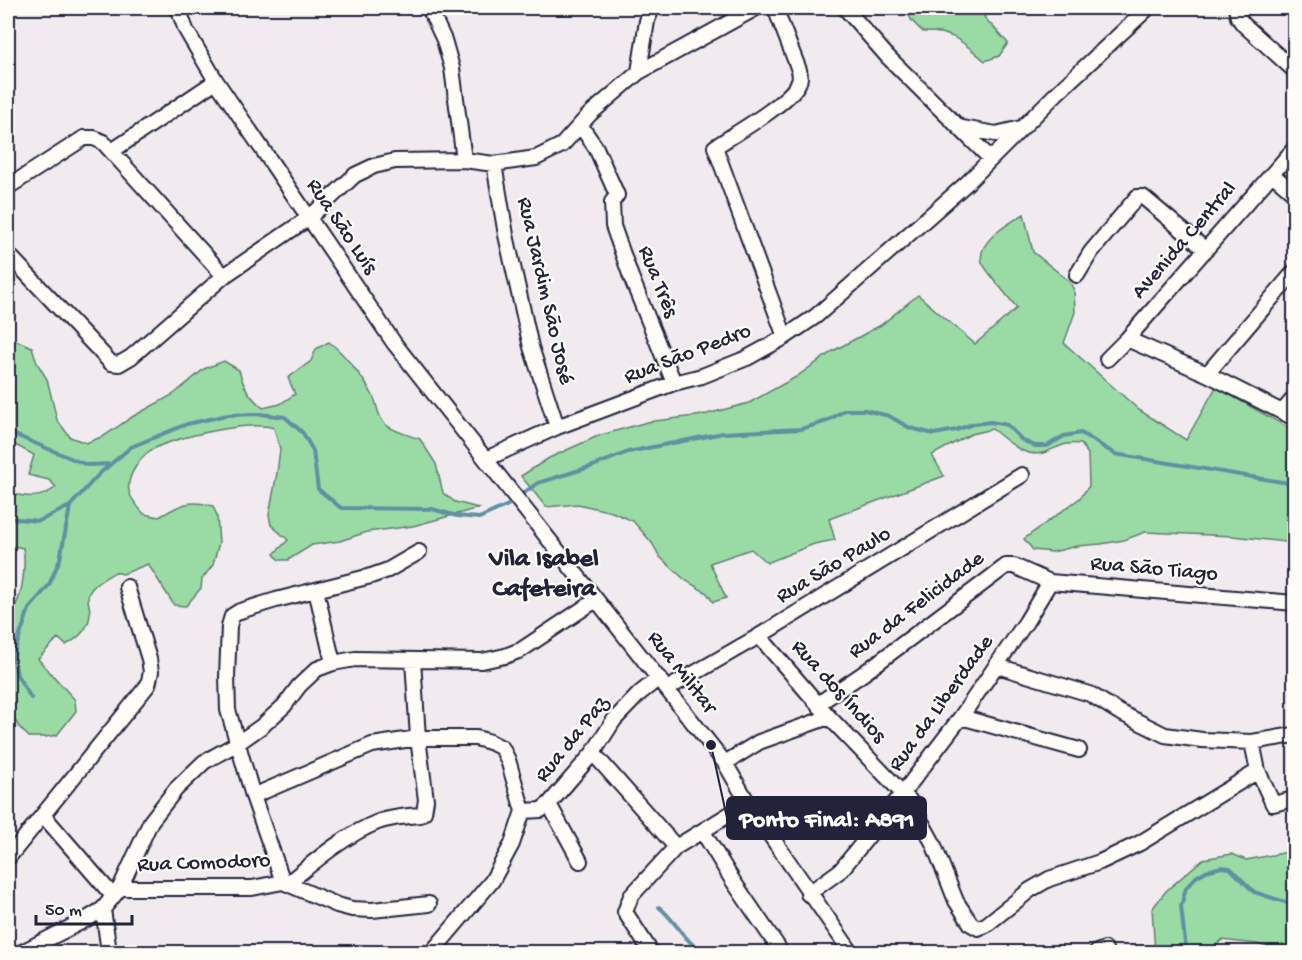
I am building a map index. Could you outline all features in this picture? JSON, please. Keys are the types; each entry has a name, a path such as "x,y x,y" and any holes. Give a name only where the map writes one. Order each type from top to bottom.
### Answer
{"street":[{"name":"Rua São Luís","path":"178,8 186,30 216,81 394,343 486,459"},
{"path":"429,8 444,40 452,68 464,160"},
{"path":"639,72 647,21 652,8"},
{"path":"8,254 114,364 131,357 224,276 310,217 355,176 374,166 395,161 464,160 494,164 536,158 562,145 580,125 639,72 756,8"},
{"path":"775,8 800,70 801,79 798,86 774,107 715,147 785,337"},
{"path":"845,8 887,56 991,159"},
{"path":"1236,8 1243,24 1294,70"},
{"name":"Rua São Pedro","path":"486,459 557,427 747,358 785,337 816,316 991,159 1141,10"},
{"path":"112,151 216,81"},
{"name":"Rua Três","path":"580,125 596,148 616,195 612,202 613,226 631,278 674,383"},
{"path":"962,128 996,134 1022,128"},
{"path":"996,134 1002,138 1004,146"},
{"path":"8,187 84,138 93,138 103,142 224,276"},
{"name":"Avenida Central","path":"1107,359 1294,149"},
{"name":"Rua Jardim São José","path":"494,164 506,235 531,347 557,427"},
{"path":"1272,174 1294,193"},
{"path":"1077,275 1091,252 1137,197 1143,196 1206,250"},
{"path":"1207,374 1294,272"},
{"path":"1127,339 1207,374 1289,415 1294,398"},
{"name":"Rua Militar","path":"486,459 724,763 808,894 851,952"},
{"name":"Rua São Paulo","path":"663,683 759,636 1022,475"},
{"path":"414,660 418,738 426,800 424,812 420,815 379,822 355,834 285,883 253,796 228,710 229,626 232,616 240,611 372,576 388,570 419,552"},
{"name":"Rua da Felicidade","path":"818,704 953,607 998,570 1006,566 1014,566"},
{"name":"Rua São Tiago","path":"1014,566 1050,582 1294,603"},
{"name":"Rua da Liberdade","path":"808,894 841,870 903,793 997,666 1050,582"},
{"path":"8,858 148,685 151,672 149,659 127,587"},
{"path":"316,590 333,663"},
{"path":"22,952 103,909 116,892 151,821 176,789 204,762 262,726 284,706 299,686 317,669 355,659 482,661 505,656 521,650 596,600"},
{"name":"Rua dos Índios","path":"759,636 829,717 903,793 933,843 956,901 971,924 978,928 986,925 1030,890 1049,879 1100,862 1140,843 1258,771"},
{"path":"997,666 1090,694 1119,712 1165,735 1202,740 1252,742 1294,735"},
{"name":"Rua da Paz","path":"523,812 541,810 549,804 593,753 614,720 640,693 663,683"},
{"path":"724,763 759,742 829,717"},
{"path":"961,717 1079,750"},
{"path":"253,796 372,746 418,738 476,738 502,748 508,760 523,812 512,844 492,881 432,952"},
{"path":"1252,742 1258,771 1273,804 1294,799"},
{"path":"593,753 676,846"},
{"path":"644,950 625,912 631,896 676,846 703,832 748,803"},
{"path":"549,804 580,861"},
{"name":"Rua Comodoro","path":"43,815 116,892 252,888 285,883 352,909 381,910 429,904"},
{"path":"703,832 778,947"},
{"path":"103,909 109,952"}],"green space":[{"path":"905,8 993,8 984,17 1008,43 999,56 985,61 957,39 943,33 923,32 912,21"},
{"path":"1024,214 1033,252 1069,281 1074,290 1075,312 1064,343 1139,410 1186,440 1216,387 1294,431 1294,543 1233,536 1145,532 1124,540 1077,546 1053,552 1033,550 1024,539 1080,498 1089,486 1088,454 1081,444 1063,445 1038,454 1031,453 1017,448 992,429 971,434 932,455 944,476 829,519 835,540 814,544 767,563 751,549 710,563 726,598 713,602 707,593 685,580 660,557 652,543 633,521 612,512 578,504 546,507 521,476 549,458 598,436 647,422 703,415 749,403 796,377 833,351 881,325 918,295 975,344 1017,308 984,266 982,254 989,240"},
{"path":"8,337 32,347 37,363 47,379 57,420 70,437 86,443 104,436 132,417 174,394 204,369 224,361 239,370 248,391 263,408 280,404 295,394 288,378 311,361 316,349 329,342 348,360 366,384 374,398 380,418 385,424 420,439 436,464 443,493 455,502 479,508 413,526 367,532 340,541 312,545 288,560 279,560 274,554 288,540 271,525 269,515 280,449 274,428 248,426 213,431 153,449 139,461 132,473 129,485 131,497 144,514 159,517 184,504 197,503 213,506 217,516 219,543 213,565 202,579 201,588 186,606 174,605 148,564 123,574 115,572 94,586 88,596 90,617 83,632 66,645 58,638 38,659 75,700 76,711 57,735 29,737 19,727 8,709 8,614 17,602 20,593 24,564 23,548 8,545 8,493 39,496 56,487 49,480 28,475 34,455 8,441"},
{"path":"1294,851 1294,952 1284,952 1257,944 1222,940 1208,952 1155,952 1152,909 1166,891 1203,859 1232,854 1246,860"}],"waterway":[{"path":"525,492 538,483 593,466 628,452 723,433 801,429 827,421 845,410 865,410 889,416 910,428 934,434 973,424 991,422 1007,425 1022,440 1035,446 1047,446 1064,436 1081,433 1115,454 1294,484"},
{"path":"8,518 39,521 70,506 99,474 131,447 187,424 228,415 260,414 285,417 303,433 313,451 318,489 341,508 432,509 457,516 479,518 508,505"},
{"path":"8,432 87,465 111,464"},
{"path":"31,698 17,675 13,656 29,609 49,585 60,559 70,507"},
{"path":"1186,952 1181,906 1186,888 1196,877 1206,871 1222,867 1230,868 1254,892 1294,905"},
{"path":"659,907 690,942 703,952"}],"place":[{"name":"Ponto Final: A891","path":"711,745"}],"district":[{"name":"Vila Isabel Cafeteira","path":"544,575"}]}
